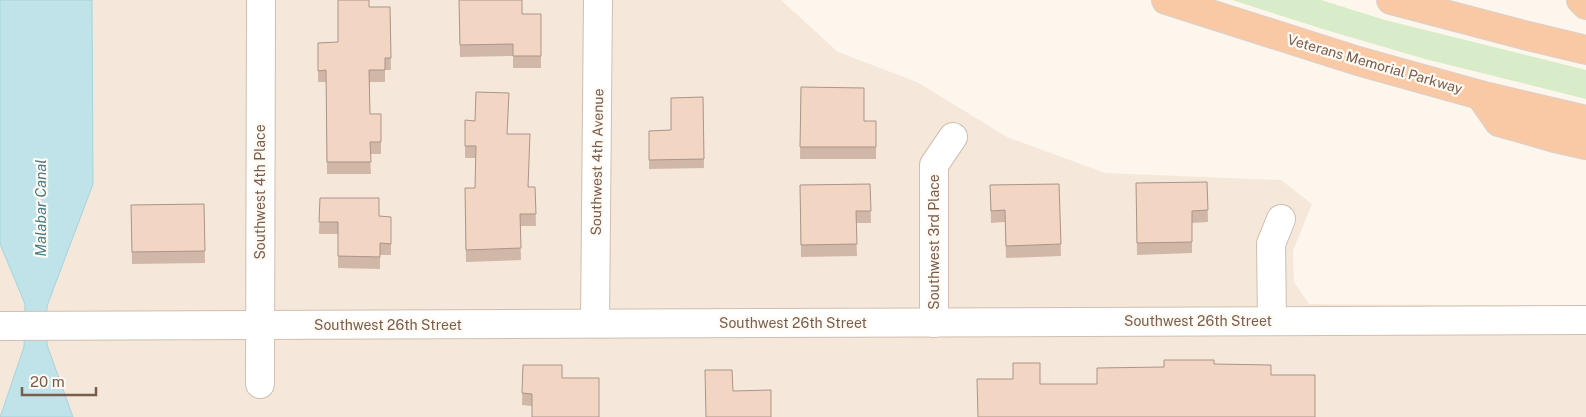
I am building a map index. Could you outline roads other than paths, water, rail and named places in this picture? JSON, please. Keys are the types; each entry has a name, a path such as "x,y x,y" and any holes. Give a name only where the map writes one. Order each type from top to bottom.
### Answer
{"highway":[{"name":"Veterans Memorial Parkway","path":"1166,0 1358,61 1480,95 1586,120"},
{"path":"1391,0 1586,50"},
{"path":"1581,0 1586,5"},
{"path":"1480,95 1499,122 1586,145"}],"street":[{"name":"Southwest 4th Place","path":"260,384 261,0"},
{"name":"Southwest 4th Avenue","path":"595,323 598,0"},
{"name":"Southwest 3rd Place","path":"934,323 934,165 953,137"},
{"path":"1272,321 1271,244 1281,219"},
{"name":"Southwest 26th Street","path":"0,326 1586,320"}],"water":[{"name":"Malabar Canal","path":"0,0 92,0 93,184 47,306 47,345 73,417 0,417 24,347 25,304 0,244"}]}
